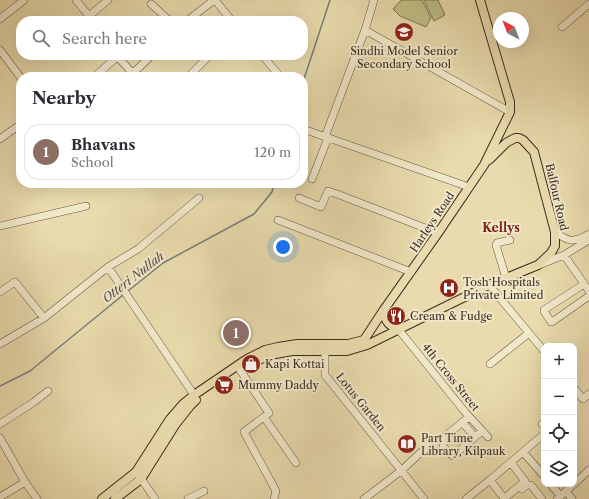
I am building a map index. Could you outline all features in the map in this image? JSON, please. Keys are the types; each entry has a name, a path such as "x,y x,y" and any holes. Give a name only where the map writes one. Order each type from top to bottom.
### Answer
{"main road":[{"path":"480,0 510,102 510,112"},
{"name":"Harleys Road","path":"194,395 247,359 265,350 297,344 348,344 364,340 484,165 510,112"},
{"name":"Balfour Road","path":"484,165 514,138 523,140 534,152 555,232 555,246 551,253 538,265"},
{"path":"115,499 139,476 190,406 198,398 249,364 270,355 292,351 347,351 367,345 490,285 538,265"},
{"path":"383,311 386,321 391,327 399,330"},
{"path":"102,499 115,489 139,476 170,419 183,404 194,395"}],"street":[{"path":"0,19 24,0"},
{"path":"76,0 89,16"},
{"path":"94,16 108,0"},
{"path":"194,16 215,0 228,16"},
{"path":"312,179 365,30 374,0"},
{"path":"151,4 164,16"},
{"path":"562,27 589,4"},
{"path":"365,30 510,112"},
{"path":"0,50 16,72"},
{"path":"99,72 112,60"},
{"path":"119,60 130,72"},
{"path":"137,72 147,60"},
{"path":"193,72 204,60"},
{"path":"266,60 276,72"},
{"path":"0,139 16,128"},
{"path":"308,131 469,187"},
{"path":"299,198 321,207 328,191 438,233"},
{"path":"0,344 44,318 108,267 138,249 199,198"},
{"path":"0,226 86,206"},
{"path":"278,220 411,272"},
{"path":"555,232 565,239 575,240 589,234"},
{"path":"506,278 496,245 497,243 510,240"},
{"path":"538,265 564,255 589,240"},
{"path":"564,255 589,291"},
{"path":"108,267 194,395"},
{"path":"0,292 15,282 44,318"},
{"path":"576,289 586,298 551,322 544,310 576,289 584,284"},
{"path":"490,285 541,348"},
{"name":"4th Cross Street","path":"399,330 469,417 488,437"},
{"path":"490,364 528,333"},
{"name":"Lotus Garden","path":"325,351 325,375 424,499"},
{"path":"240,370 269,413 244,432 276,491 274,499"},
{"path":"0,424 48,391"},
{"path":"577,394 583,399 589,394"},
{"path":"264,417 296,462"},
{"path":"469,417 441,441 450,454 453,456 482,431"},
{"path":"462,422 476,437"},
{"path":"466,499 541,437"},
{"path":"367,498 402,470 433,441"},
{"path":"1,443 37,499"},
{"path":"523,452 541,473"},
{"path":"490,480 504,498 510,494 525,481 511,463"},
{"path":"577,481 589,470"},
{"path":"139,476 155,499"},
{"path":"0,497 25,482"},
{"path":"509,499 529,484 542,499"},
{"path":"553,487 561,496 572,499"},
{"path":"561,496 571,487"},
{"path":"188,499 204,491"}],"shaded area":[{"path":"401,0 422,0 431,18 426,27 400,16 393,9"},
{"path":"424,0 438,0 445,15 434,21"}],"waterway":[{"name":"Otteri Nullah","path":"306,72 330,0"},
{"name":"Otteri Nullah","path":"128,291 163,263 254,214 272,192 273,188"},
{"name":"Otteri Nullah","path":"0,386 30,371 123,295"}],"place":[{"name":"Sindhi Model Senior Secondary School","path":"404,32"},
{"name":"Tosh Hospitals Private Limited","path":"449,288"},
{"name":"Cream & Fudge","path":"396,316"},
{"name":"Bhavans","path":"236,333"},
{"name":"Kapi Kottai","path":"251,364"},
{"name":"Mummy Daddy","path":"224,385"},
{"name":"Part Time Library, Kilpauk","path":"407,444"}],"district":[{"name":"Kellys","path":"501,227"}]}
